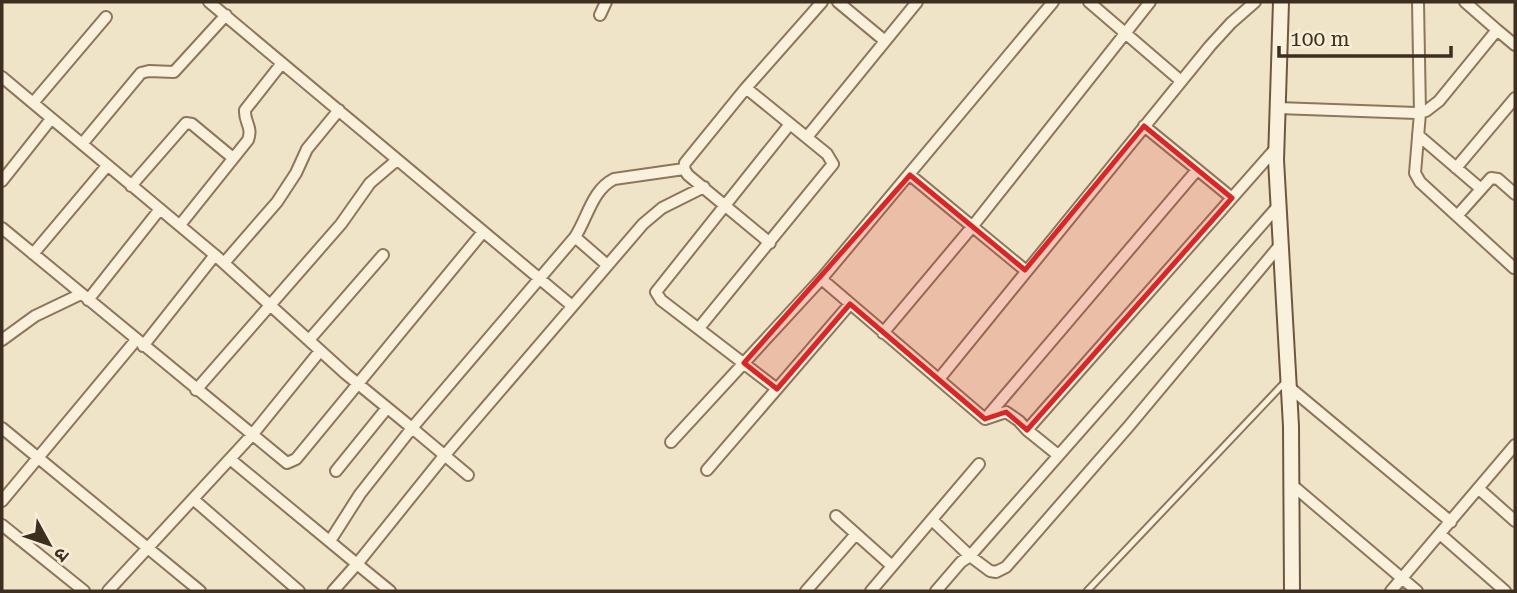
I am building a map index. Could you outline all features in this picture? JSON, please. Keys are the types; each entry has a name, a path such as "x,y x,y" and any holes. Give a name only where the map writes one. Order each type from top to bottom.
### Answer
{"street":[{"path":"209,2 572,305"},
{"path":"600,15 606,2"},
{"path":"684,169 688,158 822,2"},
{"path":"838,2 885,41"},
{"path":"807,137 917,2"},
{"path":"671,442 823,277 1053,2"},
{"path":"1089,2 1181,81"},
{"path":"883,333 972,227 1150,2"},
{"path":"939,379 1181,81 1231,23 1255,2"},
{"path":"1281,2 1277,147 1289,383 1292,591"},
{"path":"1418,2 1420,113 1416,177 1514,268"},
{"path":"1465,2 1514,43"},
{"path":"82,144 141,74 149,71 174,72 226,15"},
{"path":"33,103 106,17"},
{"path":"1278,108 1420,113 1432,108 1439,101 1497,30"},
{"path":"180,225 250,134 245,110 282,63"},
{"path":"2,77 131,187 180,225 357,384 468,475"},
{"path":"699,328 833,164 827,154 746,88"},
{"path":"1457,168 1515,98"},
{"path":"224,263 277,202 296,173 307,149 339,110"},
{"path":"2,181 51,119"},
{"path":"131,187 186,122 233,158"},
{"path":"777,389 661,300 656,292 790,124"},
{"path":"1144,126 1232,198"},
{"path":"1418,135 1481,189"},
{"path":"1027,430 1277,147"},
{"path":"196,390 341,224 370,183 397,160"},
{"path":"33,254 107,166"},
{"path":"684,169 770,243"},
{"path":"330,541 360,494 412,428 575,237 596,194 604,184 614,179 684,169"},
{"path":"985,419 1197,170"},
{"path":"910,175 1026,270"},
{"path":"1457,216 1494,177 1515,194"},
{"path":"333,591 606,264 651,215 704,187"},
{"path":"936,591 961,562 970,556 1279,205"},
{"path":"2,340 35,316 85,297 160,209"},
{"path":"2,228 196,390 283,460 292,462 483,232"},
{"path":"575,237 606,264"},
{"path":"932,520 990,571 996,572 1006,566 1129,426 1281,244"},
{"path":"2,501 215,255"},
{"path":"309,340 383,255"},
{"path":"823,277 825,282 883,333 985,419"},
{"path":"707,470 850,304"},
{"path":"108,591 252,435 320,351"},
{"path":"1289,383 1451,522"},
{"path":"336,471 387,408"},
{"path":"985,419 1006,412 1058,455"},
{"path":"2,428 201,591"},
{"path":"1391,591 1515,445"},
{"path":"230,459 390,591"},
{"path":"871,591 979,464"},
{"path":"1291,484 1417,591"},
{"path":"1479,489 1515,521"},
{"path":"193,499 299,591"},
{"path":"836,516 892,566"},
{"path":"2,526 84,591"},
{"path":"806,591 856,534"},
{"path":"1440,534 1505,591"}],"lane":[{"path":"1087,591 1289,383"}],"highlighted area":[{"path":"1144,126 1232,198 1027,430 1006,412 985,419 850,304 777,389 744,363 910,175 1025,270"}]}
